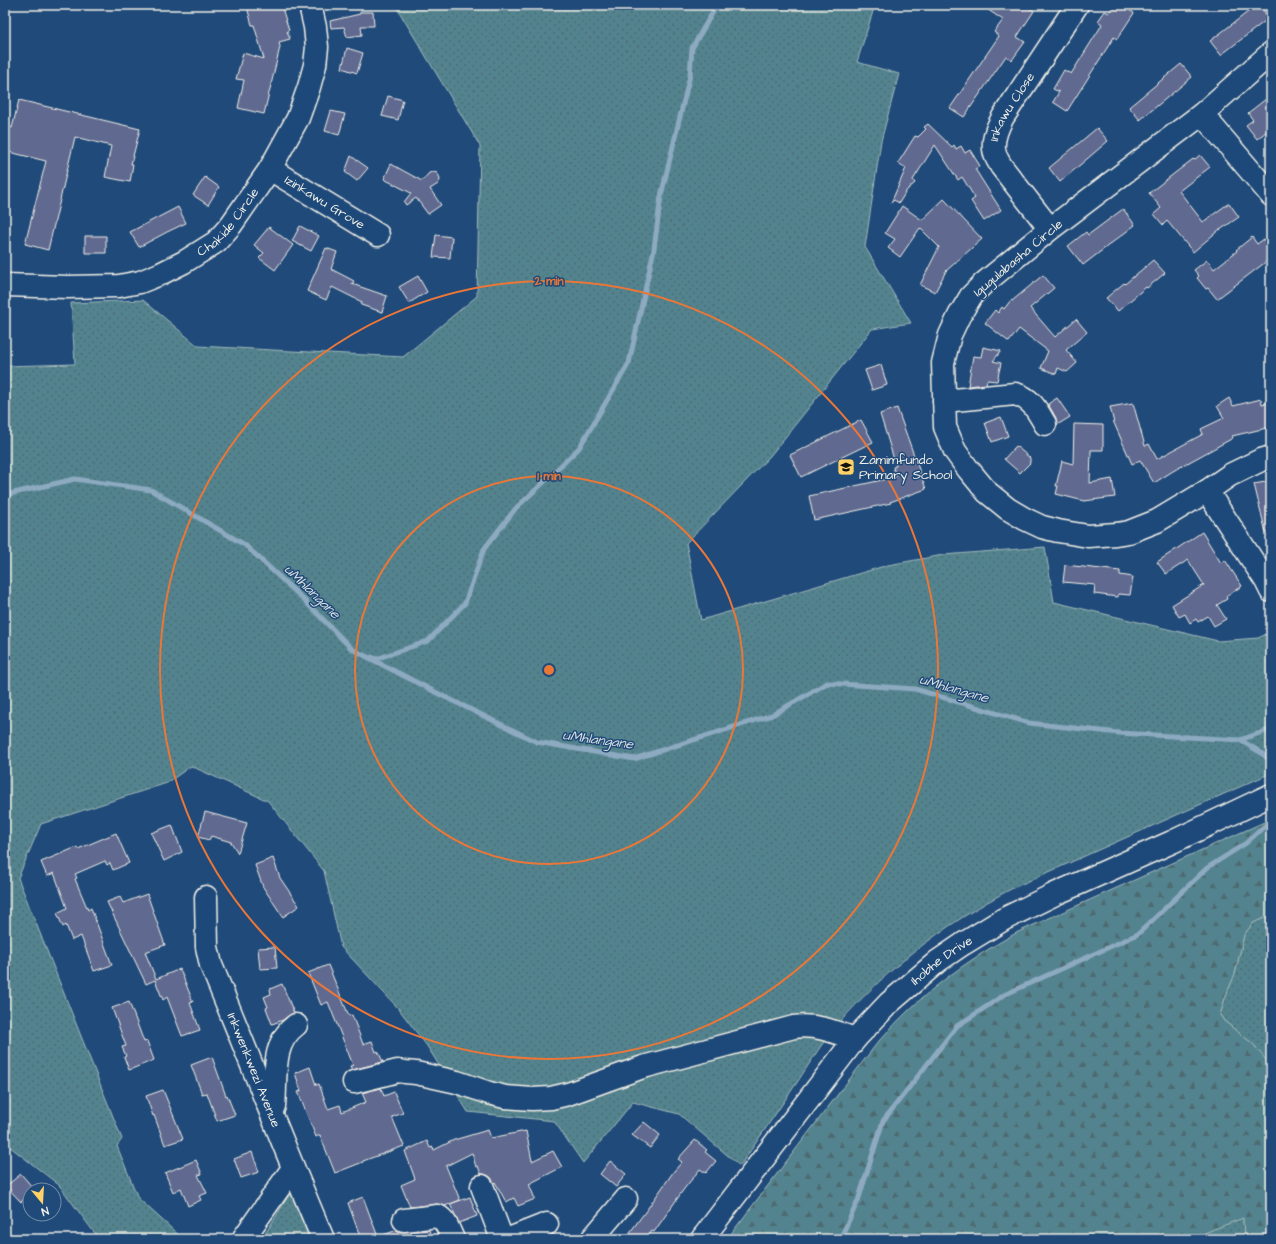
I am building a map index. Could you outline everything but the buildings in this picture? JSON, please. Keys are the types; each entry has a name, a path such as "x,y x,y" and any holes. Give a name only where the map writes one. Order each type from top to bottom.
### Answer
{"street":[{"name":"Chakide Circle","path":"5,285 67,287 119,286 140,282 184,262 216,242 231,225 270,169 298,118 315,65 317,47 315,27 310,5"},
{"name":"Inkawu Close","path":"1050,229 1000,166 995,154 994,142 996,130 1003,117 1077,5"},
{"name":"Igugulabasha Circle","path":"1271,53 1202,114 1050,229 983,284 971,296 959,316 950,335 943,363 945,427 955,451 987,492 1008,509 1025,519 1058,532 1088,536 1129,532 1157,521 1207,491 1230,475 1261,460 1271,458"},
{"path":"1202,114 1271,195"},
{"name":"Izinkawu Grove","path":"270,169 378,235"},
{"path":"944,401 1015,394 1022,396 1030,402 1045,424"},
{"path":"1207,491 1271,591"},
{"name":"Ihobhe Drive","path":"702,1239 855,1039 889,1003 938,961 1004,919 1271,795"},
{"name":"Inkwenkwezi Avenue","path":"206,898 207,947 211,965 323,1239"},
{"path":"272,1113 275,1099 278,1048 286,1035 296,1026"},
{"path":"354,1082 398,1071 416,1073 457,1082 488,1093 505,1097 532,1099 551,1098 568,1094 643,1067 794,1027 818,1027 855,1039"},
{"path":"243,1239 293,1168"},
{"path":"482,1186 509,1239 546,1224"},
{"path":"592,1239 626,1199"},
{"path":"404,1220 438,1216 445,1222 453,1239"}],"green space":[{"path":"395,5 875,5 857,62 899,74 881,141 865,247 911,323 872,329 770,456 686,543 701,620 888,565 943,555 1045,547 1054,602 1218,641 1258,638 1271,632 1271,773 1013,888 961,918 913,952 869,991 829,1035 740,1166 679,1114 633,1102 583,1163 554,1121 468,1112 427,1046 398,1008 341,947 324,871 268,801 191,766 167,783 41,824 18,878 122,1139 117,1146 138,1198 183,1239 100,1239 62,1189 62,1182 55,1182 5,1143 5,366 75,364 71,303 143,300 198,346 403,357 477,296 480,146"},
{"path":"1271,819 1271,915 1253,923 1244,935 1235,974 1226,995 1220,1015 1224,1021 1253,1044 1271,1066 1271,1239 1244,1239 1243,1218 1189,1239 727,1239 878,1042 926,994 960,968 1018,932"},
{"path":"1271,915 1271,1066 1253,1044 1224,1021 1220,1015 1226,995 1235,974 1244,935 1253,923"},
{"path":"292,1190 311,1239 262,1239"},
{"path":"1243,1217 1244,1239 1189,1239"}],"waterway":[{"path":"372,657 376,659 428,641 465,603 484,549 516,508 579,448 629,363 654,249 661,196 690,75 692,48 717,5"},
{"name":"uMhlangane","path":"5,495 75,479 151,490 245,545 301,597 352,649 537,742 634,759 772,715 827,683 915,689 1029,723 1119,733 1240,740 1271,729"},
{"path":"1240,740 1260,752 1271,761"},
{"path":"840,1239 858,1201 883,1121 957,1026 1004,995 1138,934 1207,868 1246,843 1267,824"}],"place":[{"name":"Zamimfundo Primary School","path":"846,467"}]}
